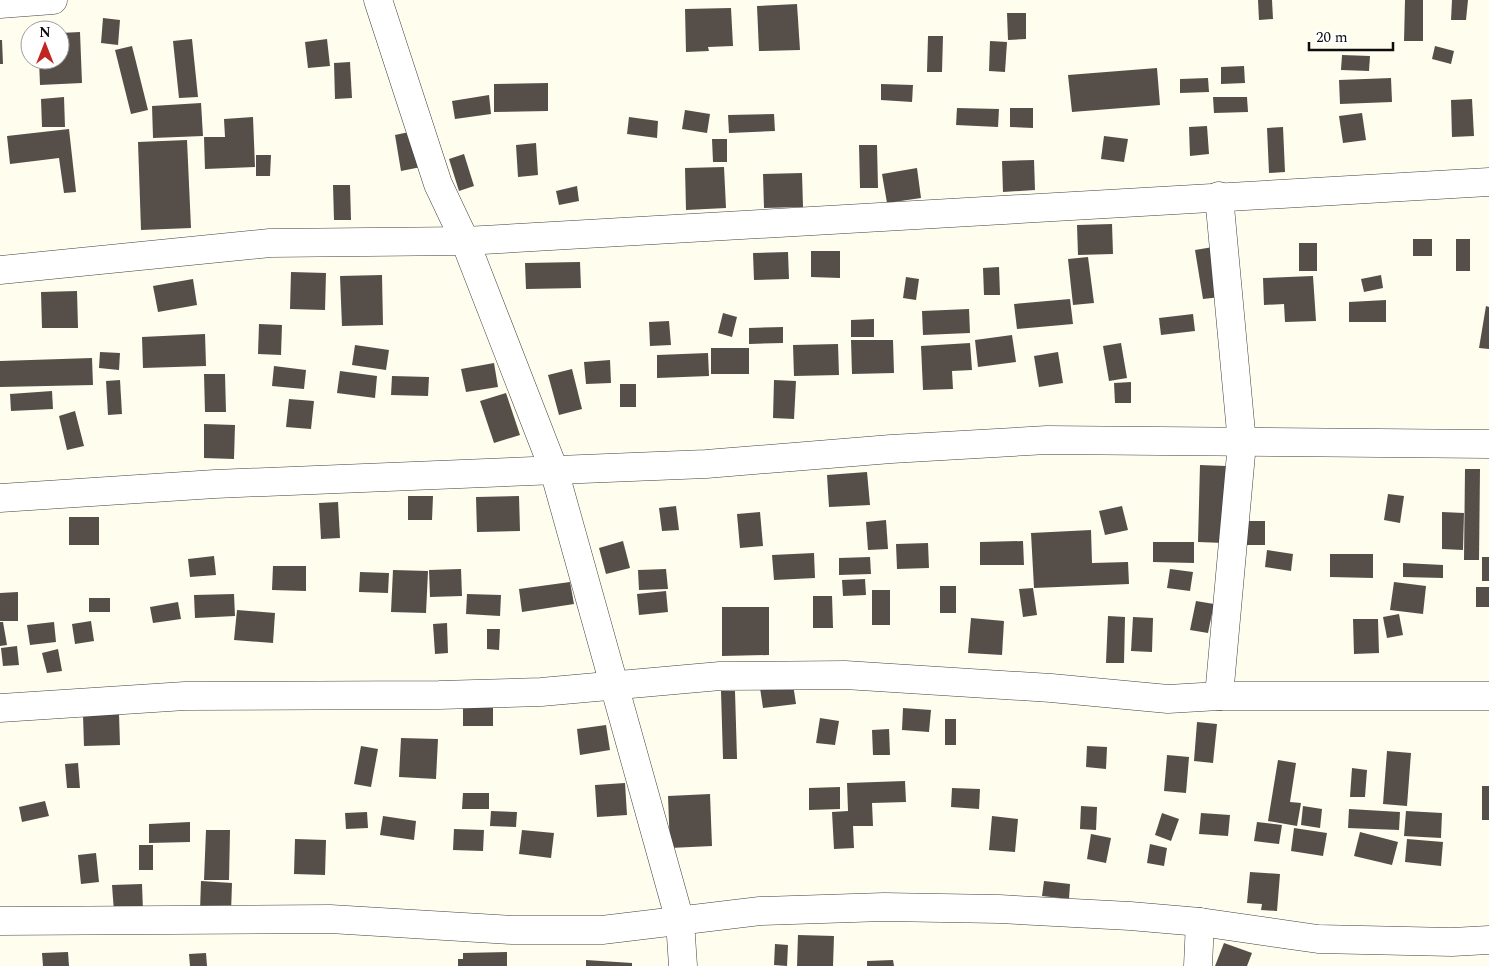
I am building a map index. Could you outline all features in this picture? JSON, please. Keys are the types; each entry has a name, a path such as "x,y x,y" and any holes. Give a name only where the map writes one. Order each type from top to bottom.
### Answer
{"street":[{"path":"0,4 53,0"},
{"path":"378,0 438,184 465,241 554,470 616,685 680,921 683,966"},
{"path":"0,270 270,243 465,241 1219,196 1489,182"},
{"path":"1219,196 1242,443 1219,696"},
{"path":"0,498 215,484 706,464 891,449 1047,440 1489,444"},
{"path":"0,708 185,696 439,695 541,692 720,676 845,675 1051,688 1168,699 1219,696 1489,696"},
{"path":"0,921 330,919 512,930 602,930 760,911 884,907 999,909 1200,922 1318,938 1452,942 1489,940"},
{"path":"1198,966 1200,922"}],"building":[{"path":"1258,0 1272,0 1273,19 1259,20"},
{"path":"1405,0 1423,0 1423,41 1404,41"},
{"path":"1452,0 1468,0 1466,20 1451,20"},
{"path":"797,4 800,50 759,51 757,6"},
{"path":"731,8 733,46 708,47 709,51 686,52 685,9"},
{"path":"1007,13 1026,13 1026,39 1008,40"},
{"path":"103,18 120,20 118,45 101,43"},
{"path":"70,32 80,32 82,83 40,85 39,70 70,70"},
{"path":"928,36 943,36 942,72 927,72"},
{"path":"192,39 198,97 179,98 173,41"},
{"path":"327,39 330,66 308,68 305,42"},
{"path":"0,40 2,40 3,64 0,64"},
{"path":"990,41 1007,42 1005,72 989,71"},
{"path":"132,46 148,110 131,114 115,50"},
{"path":"1435,46 1454,51 1451,64 1432,59"},
{"path":"1342,55 1370,56 1369,71 1341,70"},
{"path":"350,62 352,98 335,99 334,63"},
{"path":"1244,66 1245,83 1221,84 1221,67"},
{"path":"1157,68 1160,105 1072,112 1068,75"},
{"path":"1208,78 1209,92 1180,93 1180,79"},
{"path":"1391,78 1392,102 1340,104 1339,80"},
{"path":"548,83 548,111 494,112 494,84"},
{"path":"881,84 913,85 912,102 881,100"},
{"path":"489,95 491,114 455,119 452,101"},
{"path":"64,97 65,127 42,127 41,99"},
{"path":"1213,97 1247,97 1248,112 1214,113"},
{"path":"1472,99 1474,136 1452,137 1451,100"},
{"path":"201,103 203,136 153,138 152,106"},
{"path":"957,108 999,109 998,127 956,125"},
{"path":"1010,108 1033,108 1033,128 1010,127"},
{"path":"685,110 710,114 707,133 682,129"},
{"path":"1362,113 1366,140 1343,143 1339,116"},
{"path":"774,114 775,131 729,133 728,115"},
{"path":"253,117 255,167 205,169 204,137 225,137 224,119"},
{"path":"629,117 658,121 657,138 627,134"},
{"path":"1207,126 1209,154 1190,156 1189,127"},
{"path":"1283,127 1285,172 1269,173 1267,128"},
{"path":"69,129 76,192 64,193 59,158 10,164 7,136"},
{"path":"414,131 421,167 401,171 395,135"},
{"path":"1104,136 1128,139 1124,162 1101,159"},
{"path":"712,139 727,139 727,162 713,162"},
{"path":"187,140 191,228 141,230 138,142"},
{"path":"536,143 538,175 518,177 516,145"},
{"path":"859,145 877,145 878,188 860,188"},
{"path":"464,154 474,186 459,191 449,159"},
{"path":"256,155 271,155 270,176 256,176"},
{"path":"1034,160 1035,190 1003,192 1002,161"},
{"path":"724,167 726,208 686,210 685,168"},
{"path":"917,168 921,198 887,203 882,174"},
{"path":"802,173 803,207 764,208 763,174"},
{"path":"333,185 350,185 351,220 334,220"},
{"path":"577,186 579,201 559,205 556,191"},
{"path":"1112,224 1113,254 1078,255 1077,225"},
{"path":"1413,239 1432,239 1432,256 1413,256"},
{"path":"1456,239 1470,239 1470,271 1456,271"},
{"path":"1299,243 1317,243 1317,271 1299,271"},
{"path":"1213,247 1221,297 1203,299 1195,250"},
{"path":"811,251 840,251 840,278 811,277"},
{"path":"788,252 789,279 754,280 753,253"},
{"path":"1088,257 1094,303 1073,305 1068,259"},
{"path":"580,262 581,288 526,289 525,263"},
{"path":"999,267 1000,295 984,295 983,268"},
{"path":"291,272 326,273 325,310 290,309"},
{"path":"382,275 383,325 342,326 340,276"},
{"path":"1381,275 1383,288 1364,292 1361,279"},
{"path":"1313,276 1316,321 1285,322 1284,304 1264,305 1263,278"},
{"path":"906,277 919,279 916,300 903,298"},
{"path":"193,279 197,305 158,312 153,286"},
{"path":"77,291 78,328 42,328 41,292"},
{"path":"1070,299 1073,324 1017,329 1014,304"},
{"path":"1386,300 1386,322 1349,322 1349,302"},
{"path":"1486,306 1489,307 1489,349 1479,348"},
{"path":"969,309 970,333 923,335 922,311"},
{"path":"723,313 737,317 732,337 718,333"},
{"path":"1193,314 1195,331 1161,335 1159,318"},
{"path":"874,319 874,337 851,337 851,320"},
{"path":"669,321 671,345 650,346 649,322"},
{"path":"259,324 282,325 281,355 258,354"},
{"path":"783,327 783,343 749,344 749,328"},
{"path":"205,334 206,366 143,368 142,337"},
{"path":"1012,335 1016,362 978,367 975,340"},
{"path":"851,340 893,340 894,373 852,374"},
{"path":"970,343 972,370 952,371 953,389 923,390 921,346"},
{"path":"1121,343 1127,378 1109,381 1103,346"},
{"path":"838,344 839,375 794,376 793,345"},
{"path":"355,345 389,350 386,370 352,365"},
{"path":"711,348 749,348 749,374 711,374"},
{"path":"100,352 120,353 119,370 99,368"},
{"path":"1058,352 1063,383 1039,387 1034,356"},
{"path":"708,353 709,376 657,378 657,355"},
{"path":"92,358 93,385 0,387 0,361"},
{"path":"610,360 611,383 586,384 584,362"},
{"path":"494,363 498,387 466,392 461,369"},
{"path":"274,366 306,370 304,389 272,386"},
{"path":"572,369 582,409 559,415 548,375"},
{"path":"340,371 377,376 375,398 337,393"},
{"path":"204,374 225,374 226,412 205,412"},
{"path":"392,376 429,377 428,396 391,395"},
{"path":"120,380 122,414 108,415 106,381"},
{"path":"774,380 796,381 794,419 773,418"},
{"path":"1131,382 1131,403 1115,403 1114,383"},
{"path":"620,384 636,384 636,407 620,407"},
{"path":"52,391 53,409 11,411 10,394"},
{"path":"506,393 520,435 494,443 480,401"},
{"path":"289,399 314,401 311,429 286,427"},
{"path":"75,411 84,446 67,450 59,416"},
{"path":"204,424 235,425 234,459 204,458"},
{"path":"1200,465 1226,466 1224,543 1198,542"},
{"path":"1465,469 1480,469 1479,560 1464,560"},
{"path":"867,472 870,505 829,507 827,475"},
{"path":"1388,494 1404,496 1400,523 1384,520"},
{"path":"408,496 433,496 432,520 408,520"},
{"path":"519,496 520,531 477,532 476,497"},
{"path":"338,502 340,538 321,539 319,503"},
{"path":"676,506 679,530 662,531 659,508"},
{"path":"1122,506 1128,530 1105,535 1099,511"},
{"path":"760,512 763,546 740,548 737,514"},
{"path":"1442,512 1464,513 1463,550 1442,549"},
{"path":"69,517 99,517 99,545 69,545"},
{"path":"886,520 888,549 868,550 866,522"},
{"path":"1246,521 1265,521 1265,545 1246,545"},
{"path":"1091,530 1092,563 1128,562 1129,584 1034,588 1031,533"},
{"path":"623,541 630,568 606,574 599,548"},
{"path":"1023,541 1024,565 980,565 980,542"},
{"path":"1153,542 1194,542 1194,563 1153,562"},
{"path":"928,543 929,568 897,569 896,544"},
{"path":"1267,550 1293,554 1291,571 1265,567"},
{"path":"814,553 815,578 774,580 772,555"},
{"path":"1330,554 1373,554 1373,578 1330,577"},
{"path":"214,556 216,575 190,577 188,559"},
{"path":"870,557 871,574 839,575 839,558"},
{"path":"1482,557 1489,557 1489,581 1482,581"},
{"path":"1403,563 1443,565 1443,578 1403,577"},
{"path":"273,566 306,566 306,591 272,590"},
{"path":"461,569 462,596 430,597 429,570"},
{"path":"666,569 668,589 639,590 638,570"},
{"path":"1170,569 1193,572 1190,591 1167,588"},
{"path":"393,570 428,571 426,613 391,612"},
{"path":"360,572 389,573 388,593 359,592"},
{"path":"865,579 866,595 843,596 842,580"},
{"path":"570,582 574,604 522,612 519,589"},
{"path":"1394,582 1426,586 1423,614 1390,610"},
{"path":"940,586 956,586 956,613 940,613"},
{"path":"1476,587 1489,587 1489,607 1476,607"},
{"path":"1033,588 1037,615 1023,617 1019,589"},
{"path":"872,590 890,590 890,625 872,625"},
{"path":"666,591 668,612 639,615 637,594"},
{"path":"18,592 18,621 0,621 0,593"},
{"path":"234,594 235,616 195,618 194,595"},
{"path":"467,594 501,595 500,616 466,614"},
{"path":"813,596 832,596 833,628 813,628"},
{"path":"89,598 110,598 110,612 89,612"},
{"path":"1196,601 1214,604 1208,633 1190,630"},
{"path":"178,602 181,619 153,623 150,607"},
{"path":"722,607 769,607 769,655 722,656"},
{"path":"237,610 275,613 273,643 234,640"},
{"path":"1399,614 1403,635 1387,638 1383,617"},
{"path":"1108,616 1125,617 1124,663 1106,663"},
{"path":"1133,617 1153,618 1152,652 1131,651"},
{"path":"971,618 1004,621 1002,655 968,653"},
{"path":"1353,619 1378,619 1379,653 1354,654"},
{"path":"91,621 94,641 75,644 72,624"},
{"path":"0,622 3,622 7,645 0,646"},
{"path":"54,622 56,642 30,645 27,625"},
{"path":"447,623 448,653 435,654 433,624"},
{"path":"487,629 500,629 499,650 487,649"},
{"path":"17,646 19,665 3,666 1,648"},
{"path":"58,649 62,671 47,673 42,653"},
{"path":"793,684 796,704 763,708 760,688"},
{"path":"721,691 735,691 737,759 723,759"},
{"path":"463,708 493,708 493,726 463,726"},
{"path":"903,708 931,710 929,732 902,730"},
{"path":"119,714 120,745 84,746 83,715"},
{"path":"820,718 839,721 835,745 816,743"},
{"path":"945,719 956,719 956,745 945,745"},
{"path":"1197,722 1217,724 1213,763 1194,761"},
{"path":"606,725 610,750 580,755 577,729"},
{"path":"889,729 890,755 873,755 872,730"},
{"path":"401,738 438,739 436,779 399,777"},
{"path":"361,746 378,749 371,787 354,784"},
{"path":"1087,746 1107,747 1106,769 1086,767"},
{"path":"1387,751 1411,753 1407,806 1383,804"},
{"path":"1167,755 1189,757 1186,793 1164,791"},
{"path":"1278,760 1296,763 1290,802 1301,803 1297,826 1268,821"},
{"path":"78,763 80,788 67,788 65,764"},
{"path":"1352,768 1367,770 1365,797 1350,797"},
{"path":"905,781 906,802 872,803 873,826 853,826 854,848 834,849 832,812 848,811 847,783"},
{"path":"625,783 627,815 597,817 595,785"},
{"path":"1482,786 1489,786 1489,820 1482,820"},
{"path":"840,787 840,809 809,810 809,788"},
{"path":"952,788 980,789 979,809 951,807"},
{"path":"463,793 489,793 489,809 462,809"},
{"path":"710,794 712,846 670,848 668,796"},
{"path":"45,801 49,816 22,822 19,807"},
{"path":"1081,806 1097,807 1096,830 1080,829"},
{"path":"1303,806 1322,809 1320,828 1301,825"},
{"path":"1349,809 1400,812 1399,830 1348,828"},
{"path":"491,811 517,812 516,827 490,826"},
{"path":"1406,811 1442,813 1441,838 1404,836"},
{"path":"367,812 368,828 346,829 345,813"},
{"path":"1162,813 1179,819 1171,841 1155,835"},
{"path":"1201,813 1230,815 1228,836 1199,834"},
{"path":"383,816 416,821 414,840 380,835"},
{"path":"992,816 1018,819 1015,852 989,850"},
{"path":"190,822 190,842 149,843 149,824"},
{"path":"1257,822 1282,825 1279,844 1254,841"},
{"path":"1294,828 1327,833 1323,856 1291,851"},
{"path":"454,829 484,830 483,851 453,850"},
{"path":"206,830 230,830 229,880 204,880"},
{"path":"522,830 554,833 551,858 519,854"},
{"path":"1360,832 1398,842 1392,865 1354,856"},
{"path":"1091,834 1111,838 1106,863 1087,859"},
{"path":"295,839 326,840 325,875 294,874"},
{"path":"1407,839 1443,842 1441,866 1405,862"},
{"path":"1150,844 1167,848 1164,866 1147,863"},
{"path":"139,845 153,845 153,870 139,870"},
{"path":"96,853 99,882 81,884 78,855"},
{"path":"1250,872 1280,874 1277,911 1261,910 1262,904 1247,903"},
{"path":"201,881 232,883 231,913 200,911"},
{"path":"1044,881 1070,884 1069,899 1042,896"},
{"path":"142,884 143,911 114,912 112,885"},
{"path":"798,935 834,936 833,966 797,966"},
{"path":"1224,943 1252,953 1247,966 1215,966"},
{"path":"775,944 788,945 787,966 774,965"},
{"path":"68,952 69,966 43,966 42,953"},
{"path":"507,952 507,966 458,966 458,959 463,959 463,953"},
{"path":"206,953 207,966 190,966 189,954"},
{"path":"586,960 632,963 632,966 586,966"},
{"path":"893,960 894,966 867,966 867,961"}]}
